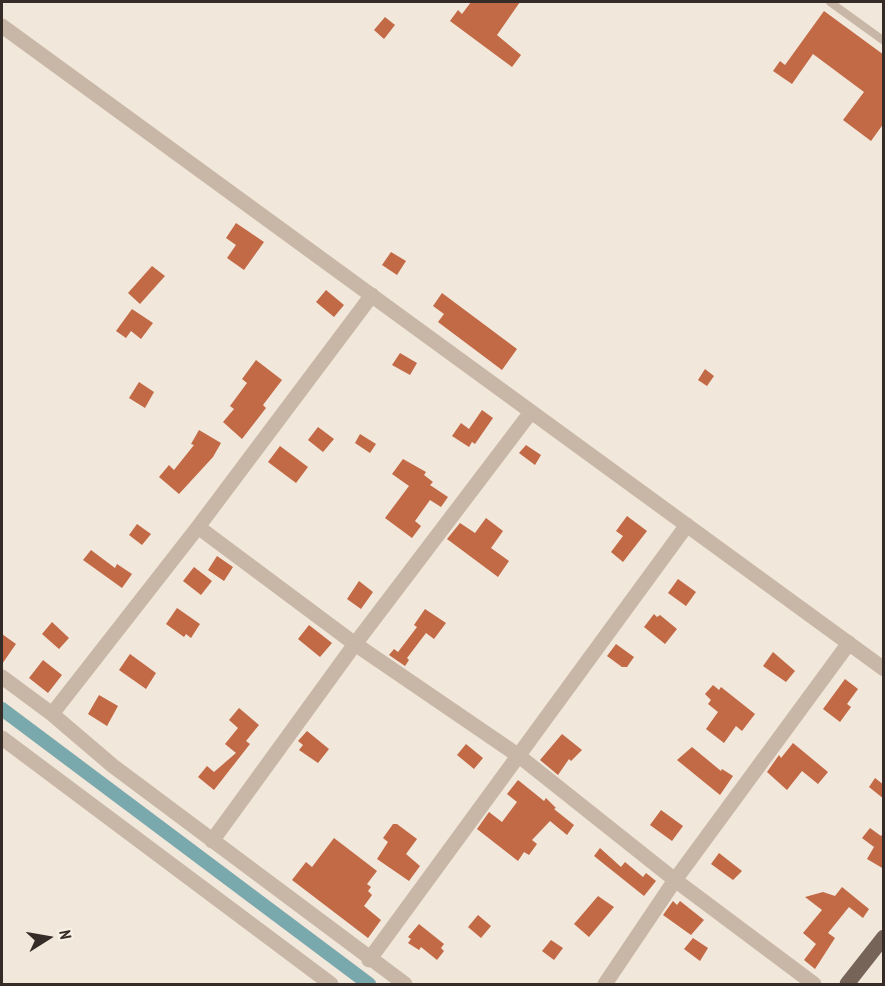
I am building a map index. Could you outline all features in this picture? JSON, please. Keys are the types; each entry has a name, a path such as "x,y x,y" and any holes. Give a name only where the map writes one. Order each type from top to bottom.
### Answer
{"main road":[{"path":"847,984 884,937"}],"street":[{"path":"2,26 884,669"},
{"path":"52,714 198,527 372,294"},
{"path":"213,841 355,644 531,412"},
{"path":"369,960 687,525"},
{"path":"198,527 355,644 519,756 675,880 814,984"},
{"path":"605,984 675,880 849,643"},
{"path":"2,677 52,714 112,766 369,960 405,984"},
{"path":"2,738 331,984"}],"lane":[{"path":"830,2 884,41"}],"building":[{"path":"471,2 520,2 497,35 521,55 512,67 450,21 458,10 462,14"},
{"path":"824,11 884,55 884,123 871,141 843,120 864,92 813,54 792,84 773,71 780,61 785,65"},
{"path":"385,17 395,25 384,39 374,30"},
{"path":"236,223 264,242 244,270 227,258 236,245 226,238"},
{"path":"391,252 406,261 397,275 382,265"},
{"path":"152,266 165,276 140,304 128,293"},
{"path":"326,290 344,305 334,317 316,302"},
{"path":"442,293 517,349 502,370 438,322 444,314 433,306"},
{"path":"132,309 153,323 141,339 131,331 126,338 116,331"},
{"path":"400,353 417,363 410,375 392,365"},
{"path":"256,360 282,380 263,405 266,408 242,439 223,422 234,409 230,406 247,383 242,379"},
{"path":"705,369 714,376 707,386 698,380"},
{"path":"139,382 154,392 145,408 129,398"},
{"path":"482,410 493,418 475,444 472,442 469,447 452,436 461,423 469,429"},
{"path":"318,427 334,439 323,452 308,440"},
{"path":"199,430 221,443 213,457 179,494 159,477 169,465 174,470 194,445 191,444"},
{"path":"360,434 376,444 370,453 355,443"},
{"path":"526,445 541,455 535,465 519,453"},
{"path":"280,446 308,467 296,483 268,462"},
{"path":"403,459 426,472 424,475 433,482 430,485 448,497 441,507 430,500 415,521 421,526 412,538 385,518 409,486 392,474"},
{"path":"627,516 647,531 623,562 611,552 623,536 616,531"},
{"path":"486,518 503,531 491,548 509,561 498,577 447,539 460,523 475,533"},
{"path":"137,524 151,534 142,545 129,535"},
{"path":"91,550 115,568 117,564 132,574 122,588 83,560"},
{"path":"217,556 233,567 224,581 208,570"},
{"path":"194,567 212,581 201,595 183,581"},
{"path":"678,579 696,592 686,606 668,593"},
{"path":"359,581 373,592 361,609 347,599"},
{"path":"177,608 200,624 191,638 186,634 184,637 166,624"},
{"path":"425,609 446,623 434,639 426,633 407,658 409,660 405,666 389,655 394,649 398,652 417,627 414,625"},
{"path":"654,614 657,617 660,615 677,629 665,644 644,627"},
{"path":"52,622 69,638 59,649 42,634"},
{"path":"309,625 332,643 320,657 298,639"},
{"path":"2,634 16,644 2,664"},
{"path":"616,644 634,657 627,667 622,667 607,656"},
{"path":"773,652 795,671 786,682 763,666"},
{"path":"130,654 156,673 146,689 119,670"},
{"path":"43,660 62,675 48,693 29,678"},
{"path":"845,679 858,689 847,704 851,707 840,722 823,709"},
{"path":"713,685 719,690 721,687 755,714 742,731 736,726 724,743 706,729 718,712 708,704 711,700 705,694"},
{"path":"99,695 118,706 107,726 88,714"},
{"path":"239,708 259,725 246,741 250,744 214,790 198,777 207,766 214,772 236,753 225,744 238,728 229,720"},
{"path":"307,731 329,749 318,763 299,750 303,745 298,741"},
{"path":"562,734 582,750 571,761 569,759 558,775 540,760"},
{"path":"793,743 828,772 818,784 802,771 787,790 767,772 779,755 781,758"},
{"path":"466,744 483,758 474,769 457,755"},
{"path":"692,747 721,771 722,769 733,776 720,795 677,760"},
{"path":"875,778 884,785 884,799 869,787"},
{"path":"518,780 544,801 546,798 556,808 554,809 574,825 567,835 550,821 532,840 537,844 529,855 524,852 518,861 477,829 489,812 502,822 517,802 507,794"},
{"path":"661,810 683,826 672,841 650,825"},
{"path":"393,824 397,824 417,839 406,854 420,866 409,881 377,859 388,842 383,838"},
{"path":"870,828 881,836 884,832 884,869 867,859 874,847 862,838"},
{"path":"334,838 377,871 367,884 371,887 368,891 372,895 364,906 381,920 368,938 292,880 306,862 312,867"},
{"path":"600,848 621,867 625,862 643,877 646,873 656,881 644,896 594,856"},
{"path":"719,853 742,871 733,880 711,864"},
{"path":"842,887 869,909 863,918 849,907 828,933 835,938 815,969 804,960 816,944 803,933 822,910 805,897 823,892 835,896"},
{"path":"598,896 614,907 589,937 574,924"},
{"path":"673,901 677,905 680,901 704,920 691,935 663,915"},
{"path":"478,915 491,926 481,938 468,927"},
{"path":"419,924 444,944 441,948 444,951 437,960 421,947 419,950 408,943 411,939 408,937"},
{"path":"693,938 708,948 700,961 684,949"},
{"path":"551,940 563,948 554,960 542,951"}],"waterway":[{"path":"2,709 369,984"}]}
